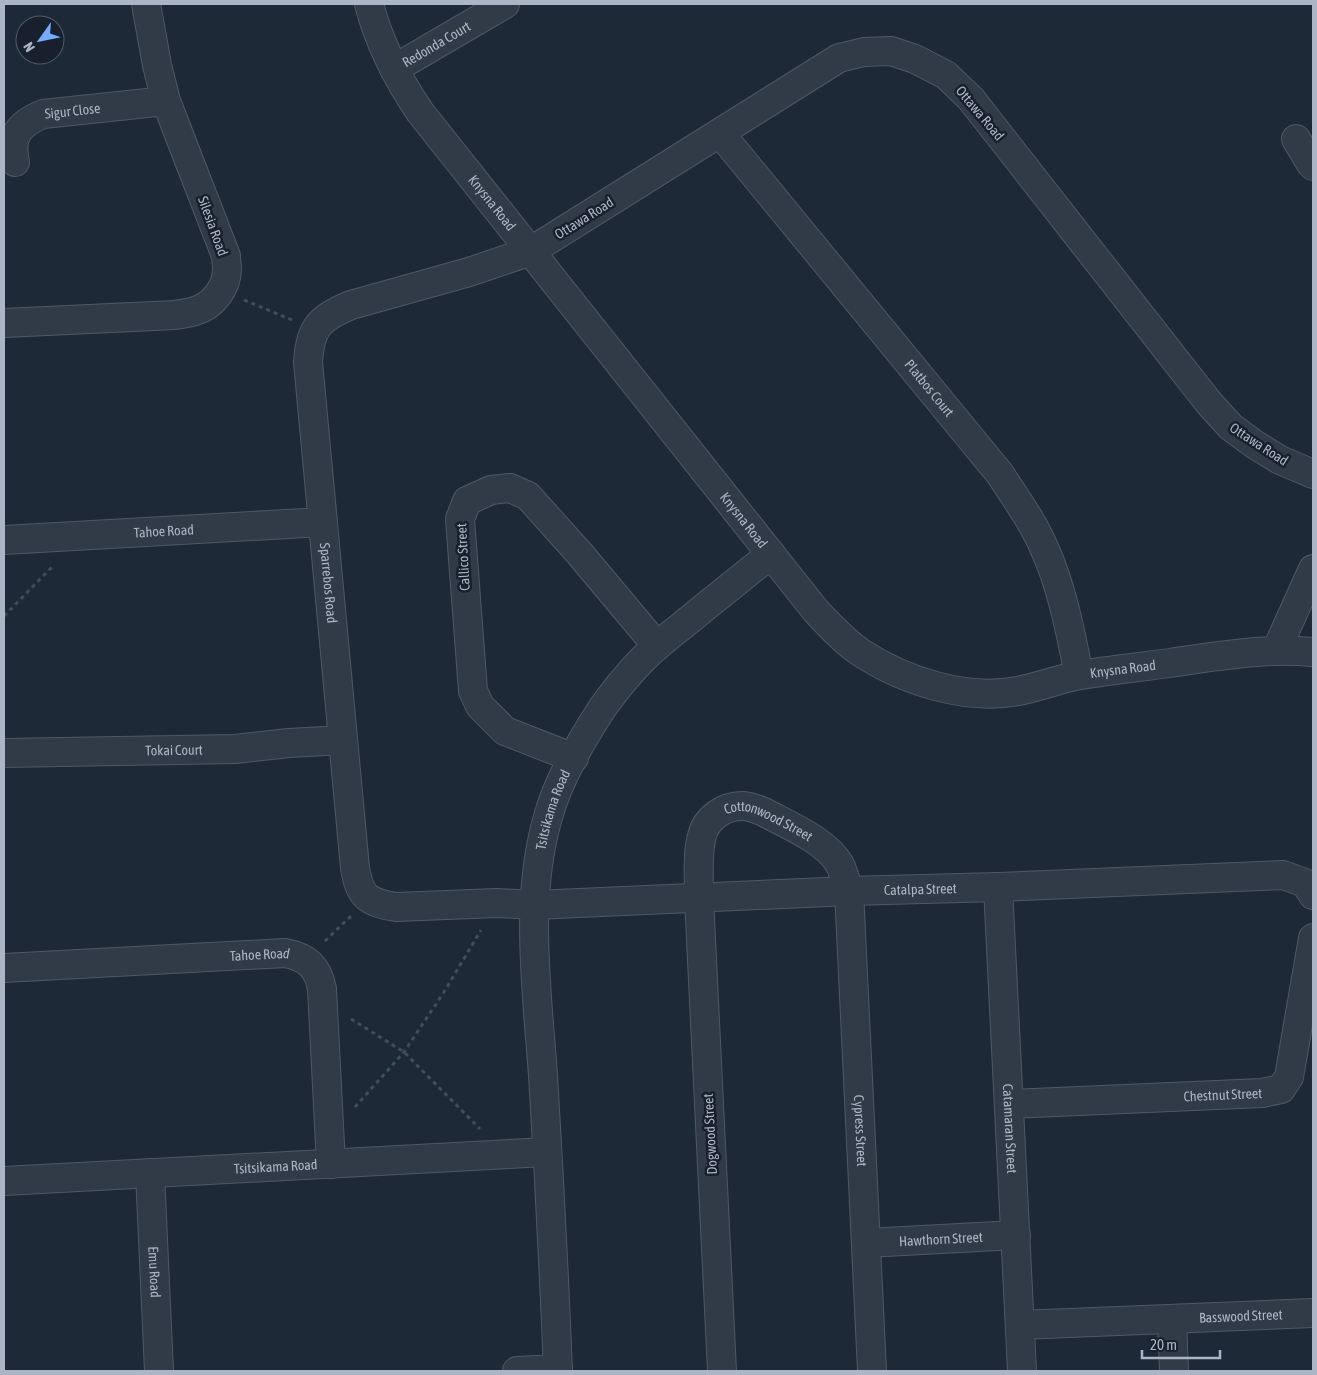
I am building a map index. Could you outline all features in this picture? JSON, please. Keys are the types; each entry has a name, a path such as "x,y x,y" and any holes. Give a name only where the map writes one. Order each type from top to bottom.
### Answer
{"street":[{"name":"Silesia Road","path":"146,4 157,65 166,101 226,256 227,269 221,290"},
{"name":"Knysna Road","path":"369,4 384,48 406,91 420,112 816,611 836,633 859,652 884,667 911,679 937,687 964,692 991,693 1017,692 1079,675 1239,654 1276,651 1313,652"},
{"name":"Redonda Court","path":"394,69 505,4"},
{"name":"Ottawa Road","path":"531,251 839,58 864,52 891,52 916,59 946,75 971,99 1215,410 1231,427 1280,460 1313,474"},
{"name":"Sigur Close","path":"15,162 12,150 16,134 21,127 42,114 166,101"},
{"name":"Platbos Court","path":"720,133 1000,474 1026,514 1045,549 1070,631 1079,675"},
{"path":"1296,139 1313,166"},
{"path":"315,330 335,312 351,305 469,272 531,251"},
{"path":"4,323 175,315 196,311 207,305 221,290"},
{"name":"Sparrebos Road","path":"315,330 309,345 308,362 355,868 362,892 370,899"},
{"name":"Callico Street","path":"574,758 505,731 480,706 473,691 460,519 467,501 491,490 510,488 528,496 580,554 656,646"},
{"name":"Tahoe Road","path":"4,540 323,522"},
{"name":"Tsitsikama Road","path":"558,1370 534,946 536,876 548,818 554,797 588,732 622,683 656,646 771,554"},
{"path":"1276,651 1313,569"},
{"name":"Tokai Court","path":"4,753 236,749 290,742 343,740"},
{"name":"Cottonwood Street","path":"699,898 702,834 714,816 723,810 744,806 764,812 823,844 839,864 849,891"},
{"name":"Catalpa Street","path":"534,905 849,891 1283,876 1309,889"},
{"name":"Catamaran Street","path":"998,887 1022,1371"},
{"name":"Cypress Street","path":"849,891 872,1371"},
{"name":"Dogwood Street","path":"699,898 722,1371"},
{"path":"370,899 380,904 396,907 497,904 534,905"},
{"name":"Chestnut Street","path":"1009,1104 1262,1093 1281,1089 1289,1077 1313,938"},
{"name":"Tahoe Road","path":"4,968 285,953 296,954 305,959 317,972 323,997 331,1164"},
{"name":"Tsitsikama Road","path":"4,1181 547,1152"},
{"name":"Emu Road","path":"150,1173 160,1371"},
{"name":"Hawthorn Street","path":"866,1243 1016,1235"},
{"name":"Basswood Street","path":"1020,1325 1313,1313"},
{"path":"1172,1319 1174,1371"},
{"path":"517,1371 558,1370"}],"path":[{"path":"221,290 315,330"},
{"path":"4,616 54,565"},
{"path":"305,959 370,899"},
{"path":"328,1117 343,1121 404,1052 444,992 497,904"},
{"path":"323,997 352,1020 404,1052 493,1142 498,1155"}]}
